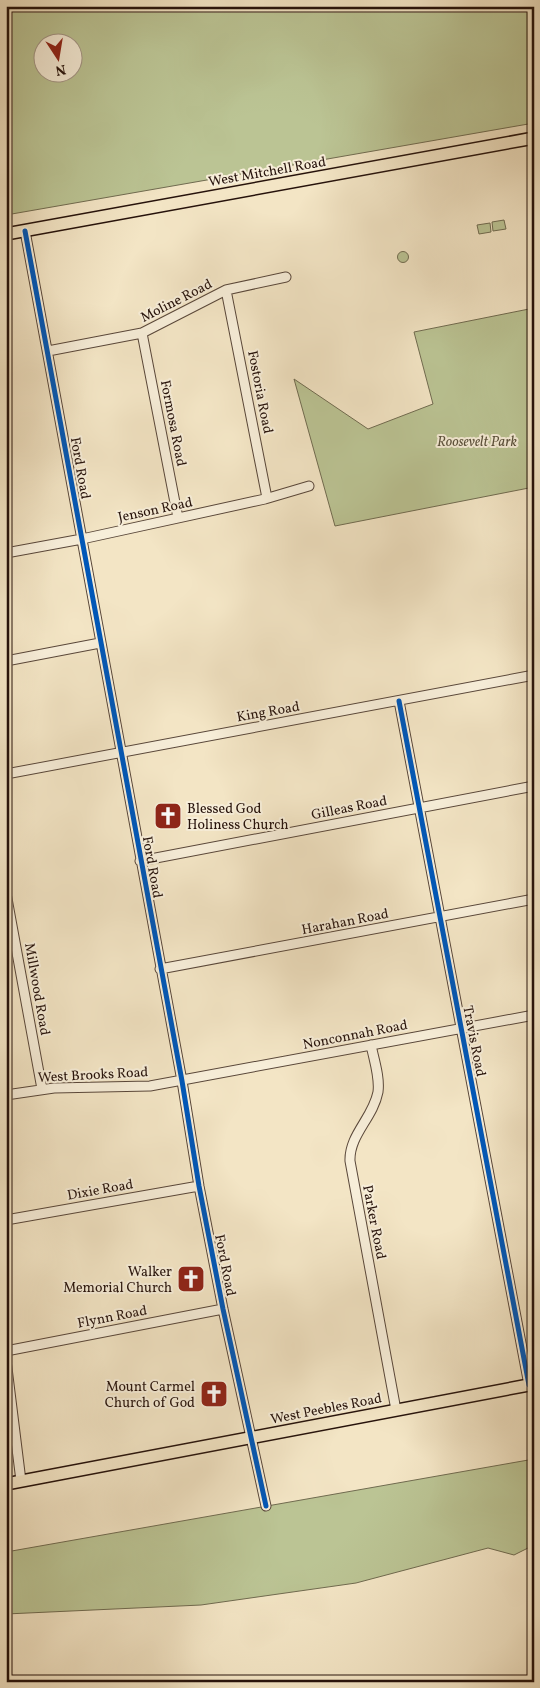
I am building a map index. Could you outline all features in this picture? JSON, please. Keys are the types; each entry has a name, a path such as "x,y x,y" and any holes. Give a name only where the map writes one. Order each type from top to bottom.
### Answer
{"main road":[{"name":"West Mitchell Road","path":"6,234 534,138"},
{"name":"West Peebles Road","path":"6,1484 532,1385"}],"street":[{"name":"Ford Road","path":"25,230 182,1081 199,1186 223,1309 266,1506"},
{"name":"Moline Road","path":"48,351 142,333 226,290 286,277"},
{"name":"Fostoria Road","path":"226,290 267,498"},
{"name":"Formosa Road","path":"142,333 178,518"},
{"name":"Jenson Road","path":"6,553 178,518 267,498 309,486"},
{"path":"6,661 100,643"},
{"name":"King Road","path":"6,774 534,675"},
{"name":"Travis Road","path":"398,701 532,1385"},
{"name":"Gilleas Road","path":"140,861 534,786"},
{"name":"Millwood Road","path":"6,893 42,1089"},
{"name":"Harahan Road","path":"160,969 534,899"},
{"name":"Nonconnah Road","path":"182,1081 534,1015"},
{"name":"Parker Road","path":"371,1046 378,1082 377,1094 372,1110 352,1146 350,1162 396,1410"},
{"name":"West Brooks Road","path":"6,1095 42,1089 143,1086 182,1081"},
{"name":"Dixie Road","path":"6,1220 199,1186"},
{"name":"Flynn Road","path":"6,1350 223,1309"},
{"path":"6,1360 21,1481"}],"green space":[{"path":"6,6 534,6 534,123 6,215"},
{"path":"504,220 506,229 493,231 492,222"},
{"path":"490,223 491,232 479,234 477,225"},
{"path":"403,251 409,257 403,263 397,257"},
{"name":"Roosevelt Park","path":"534,308 534,487 335,526 294,379 368,429 433,404 414,332"},
{"path":"534,1459 534,1545 514,1555 488,1548 356,1583 201,1605 6,1614 6,1552"}],"cycle path":[{"path":"25,231 182,1081 199,1186 223,1309 266,1506"},
{"path":"399,701 529,1385"}],"place":[{"name":"Blessed God Holiness Church","path":"168,816"},
{"name":"Walker Memorial Church","path":"191,1279"},
{"name":"Mount Carmel Church of God","path":"214,1394"}]}
